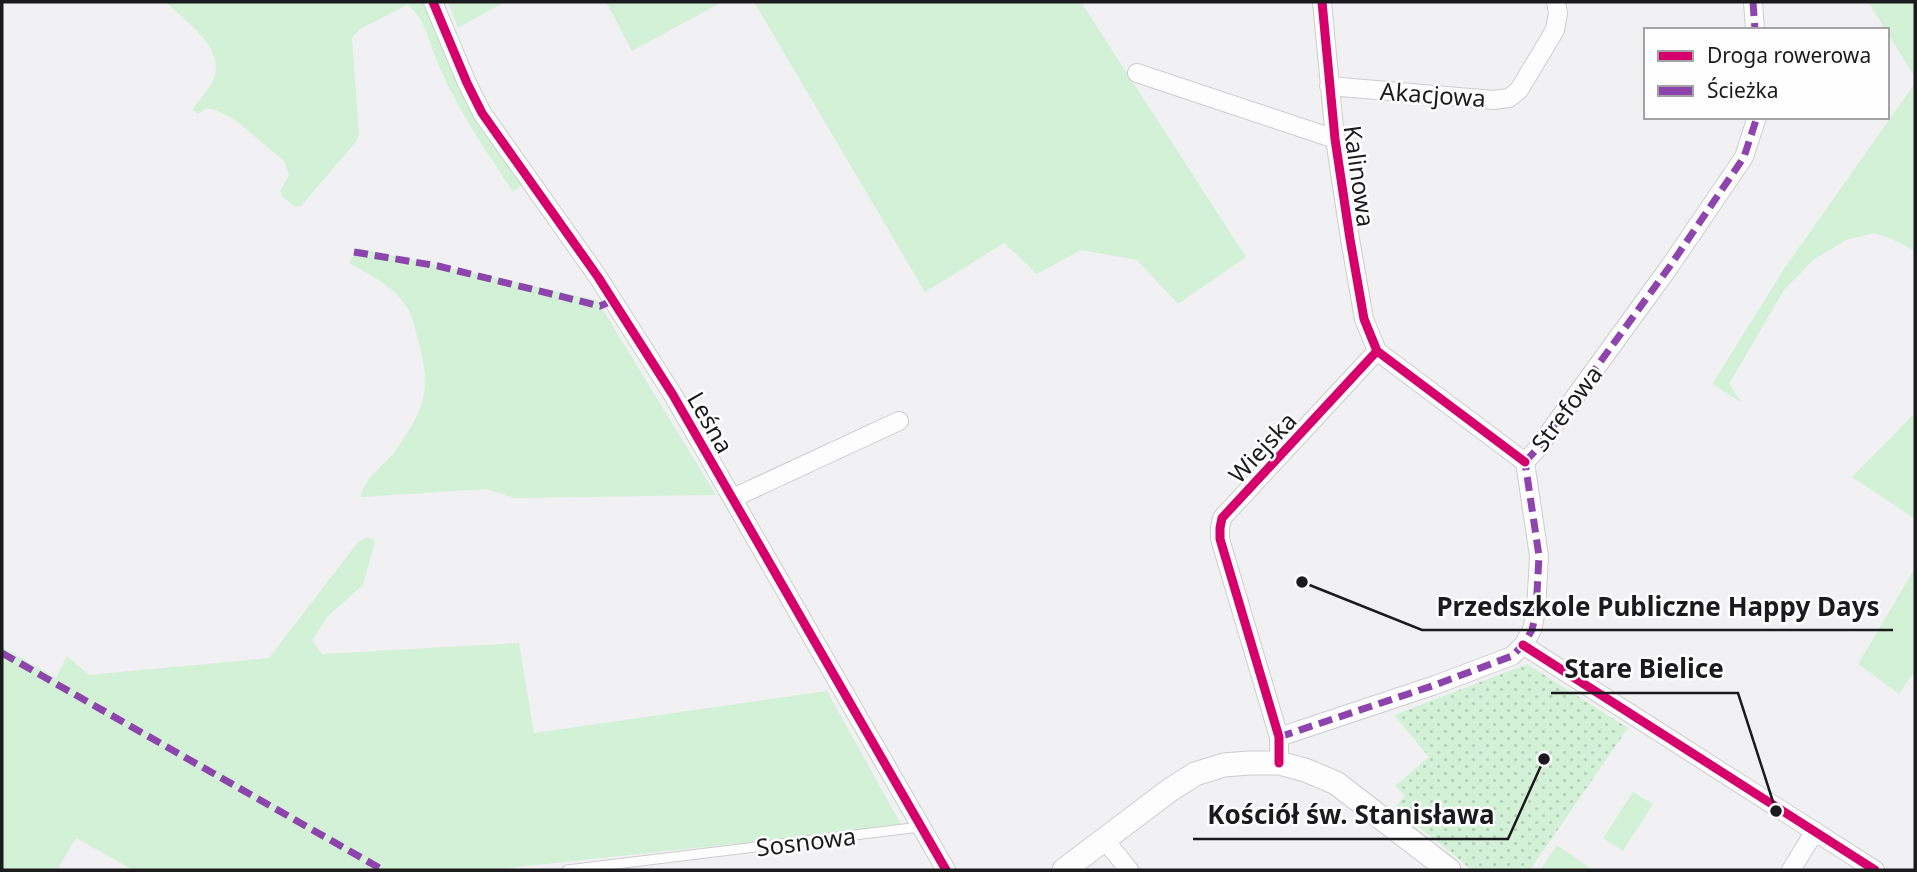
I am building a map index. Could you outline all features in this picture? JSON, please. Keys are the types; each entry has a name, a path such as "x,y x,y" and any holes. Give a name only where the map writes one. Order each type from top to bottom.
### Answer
{"street":[{"name":"Leśna","path":"433,2 482,113 608,293 673,395 946,870"},
{"name":"Kalinowa","path":"1322,2 1335,139 1364,318 1377,351"},
{"name":"Akacjowa","path":"1329,86 1493,100 1509,98 1519,90 1555,30 1558,13 1556,2"},
{"path":"1753,2 1755,28"},
{"name":"Kalinowa","path":"1137,73 1335,139"},
{"name":"Strefowa","path":"1523,645 1532,630 1536,611 1539,556 1525,462 1670,266 1730,178 1744,157 1756,119"},
{"path":"1377,351 1525,462"},
{"name":"Wiejska","path":"1279,763 1279,737 1220,539 1222,518 1377,351"},
{"path":"733,498 899,421"},
{"path":"1279,737 1435,685 1512,656 1523,645 1875,870"},
{"path":"1063,870 1195,774 1224,765 1279,763 1336,783 1449,870"},
{"path":"1791,870 1815,831"},
{"path":"1104,839 1129,870"}],"lane":[{"name":"Sosnowa","path":"567,870 920,827"}],"green space":[{"path":"166,2 427,2 523,184 513,192 449,88 421,20 407,5 360,29 352,38 359,133 356,142 301,206 295,207 280,191 289,175 284,161 235,120 206,108 198,114 192,110 214,78 214,56 201,35"},
{"path":"448,2 505,2 458,28"},
{"path":"606,2 722,2 632,51"},
{"path":"754,2 1081,2 1246,257 1178,304 1137,260 1081,250 1037,274 1004,243 925,292"},
{"path":"1868,2 1915,2 1915,77 1889,36 1889,28 1884,28"},
{"path":"1915,83 1915,251 1874,233 1846,240 1813,260 1784,290 1729,384 1742,403 1712,384 1784,269"},
{"path":"358,248 597,300 716,495 514,498 487,489 361,497 366,484 396,450 414,423 423,398 425,373 410,312 389,288 349,263"},
{"path":"1915,413 1915,519 1852,477"},
{"path":"368,537 375,541 363,585 328,616 312,640 322,654 519,643 534,733 827,691 902,826 507,870 133,870 76,838 57,870 2,870 2,647 56,678 67,656 89,675 269,658 358,542"},
{"path":"1915,568 1915,670 1899,694 1858,664"},
{"path":"1527,664 1628,728 1530,870 1472,870 1395,807 1405,796 1395,786 1429,757 1394,715"},
{"path":"1633,792 1653,804 1623,851 1603,838"},
{"path":"1557,845 1593,870 1540,870"}],"marked path":[{"path":"1753,2 1755,28"},
{"path":"1525,462 1670,266 1744,157 1756,119"},
{"path":"354,252 438,266 600,306 614,300"},
{"path":"1279,737 1435,685 1512,656 1523,645 1532,630 1536,611 1539,556 1525,462"},
{"path":"2,653 383,870"}],"cycle path":[{"path":"433,2 482,113 598,277 673,395 946,870"},
{"path":"1322,2 1335,139 1350,239 1364,319 1377,351 1525,462"},
{"path":"1279,763 1279,737 1220,539 1222,518 1377,351"},
{"path":"1523,645 1875,870"}],"place":[{"name":"Przedszkole Publiczne Happy Days","path":"1302,582"},
{"name":"Kościół św. Stanisława","path":"1544,759"},
{"name":"Stare Bielice","path":"1776,811"}]}
